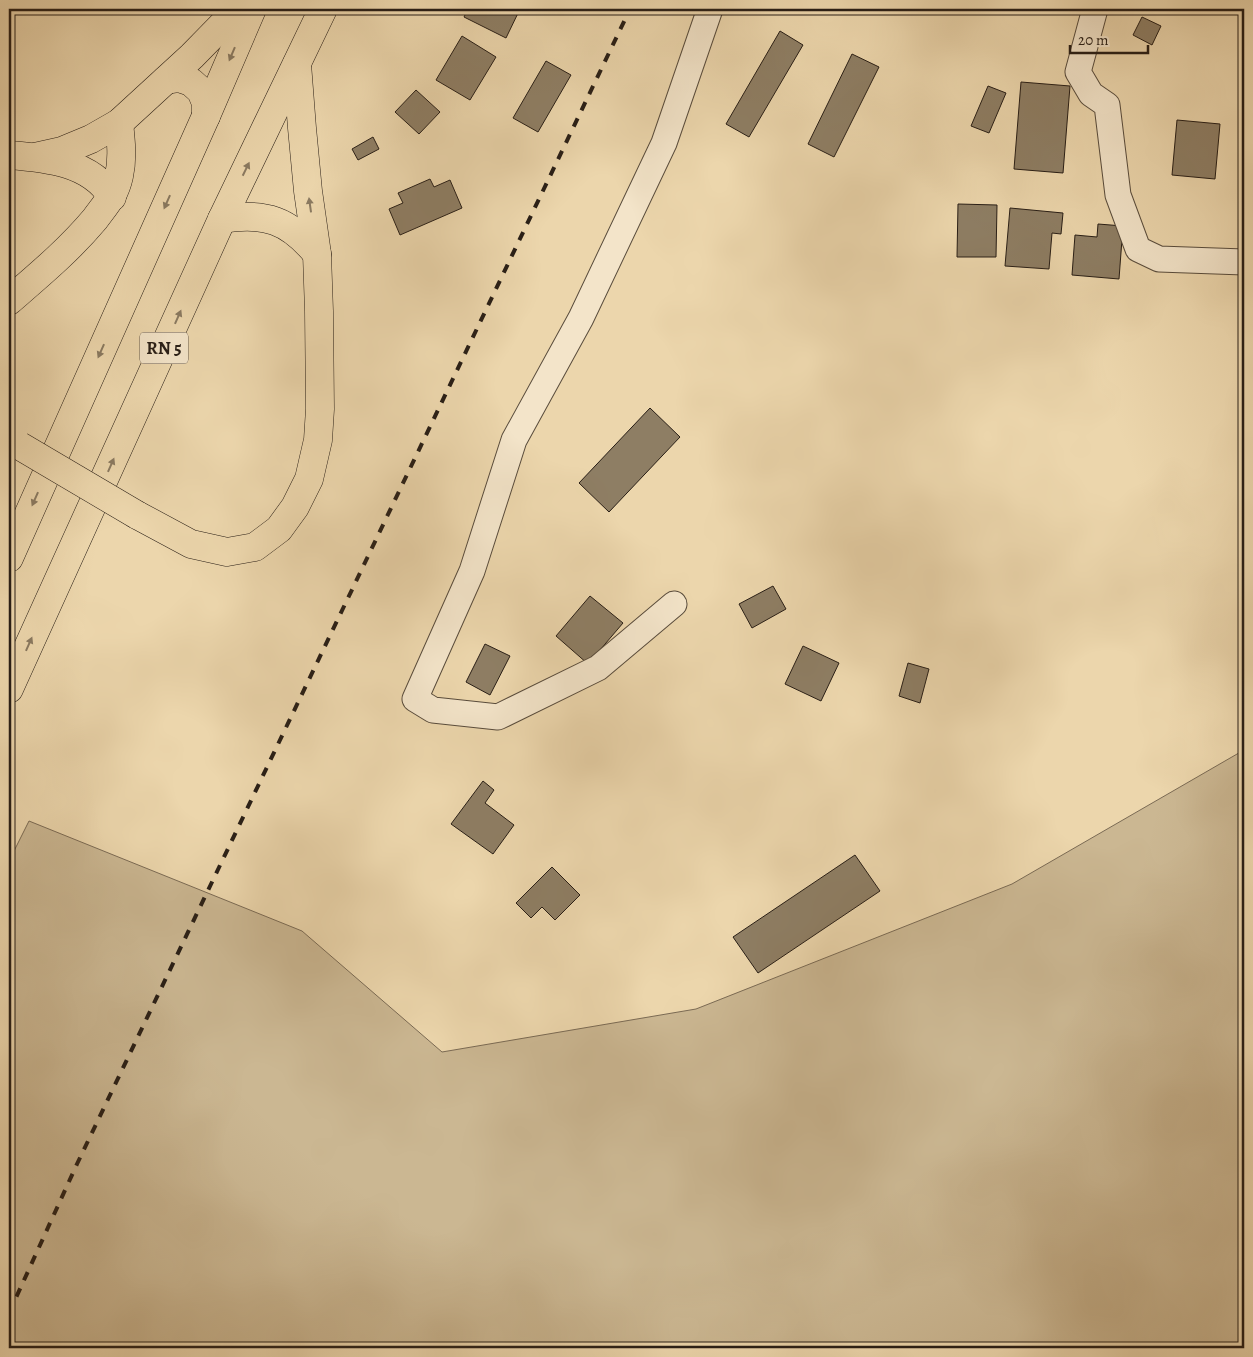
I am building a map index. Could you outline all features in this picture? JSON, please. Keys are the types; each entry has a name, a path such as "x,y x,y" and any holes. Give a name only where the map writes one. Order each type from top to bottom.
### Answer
{"main road":[{"path":"36,157 62,151 92,139 119,123 211,37 238,9"},
{"path":"9,558 252,9"},
{"name":"RN 5","path":"9,689 222,219 323,9"},
{"path":"14,443 137,515 191,544 226,552 255,547 279,529 295,507 309,479 318,440 320,378 317,254 308,191 297,64"},
{"path":"166,80 179,78 191,82 201,91 206,103 206,116"},
{"path":"9,301 64,254 112,197 119,177 122,156 119,123"},
{"path":"9,155 36,157 70,165 90,174 101,182 112,197"},
{"path":"222,219 258,216 275,221 292,229 306,240 317,254"}],"street":[{"path":"674,604 598,668 498,717 433,710 415,699 472,571 514,440 581,318 664,144 710,9"},
{"path":"1095,9 1078,72 1091,94 1107,105 1118,195 1138,249 1159,259 1244,262"}],"shaded area":[{"path":"1244,750 1244,1348 9,1348 9,861 29,821 302,931 442,1052 696,1009 1012,884"}],"building":[{"path":"468,9 520,9 506,38 464,17"},
{"path":"1142,17 1161,26 1152,45 1133,35"},
{"path":"780,31 803,45 749,137 726,124"},
{"path":"462,36 496,57 470,100 436,80"},
{"path":"852,54 879,67 834,157 808,144"},
{"path":"546,61 571,75 538,132 513,118"},
{"path":"1021,82 1070,86 1063,173 1014,169"},
{"path":"988,86 1006,93 989,133 971,126"},
{"path":"416,90 440,112 419,134 395,112"},
{"path":"1177,120 1220,124 1215,179 1172,175"},
{"path":"373,137 379,149 358,160 352,149"},
{"path":"430,179 434,187 450,180 462,208 400,235 389,209 403,203 398,193"},
{"path":"958,204 997,205 996,257 957,257"},
{"path":"1010,208 1063,213 1061,234 1052,233 1049,269 1005,266"},
{"path":"1098,224 1123,226 1119,279 1072,275 1075,235 1097,237"},
{"path":"650,408 680,437 609,512 579,483"},
{"path":"773,586 786,609 752,628 739,604"},
{"path":"590,596 623,623 588,664 556,636"},
{"path":"485,644 510,656 490,695 466,682"},
{"path":"803,646 839,663 821,701 785,684"},
{"path":"908,663 929,669 920,703 899,696"},
{"path":"483,781 494,790 485,803 514,825 493,854 451,824"},
{"path":"855,855 880,891 758,973 733,937"},
{"path":"552,867 580,895 555,920 542,907 531,918 516,903"}],"railway":[{"path":"9,1313 77,1164 630,9"}]}
